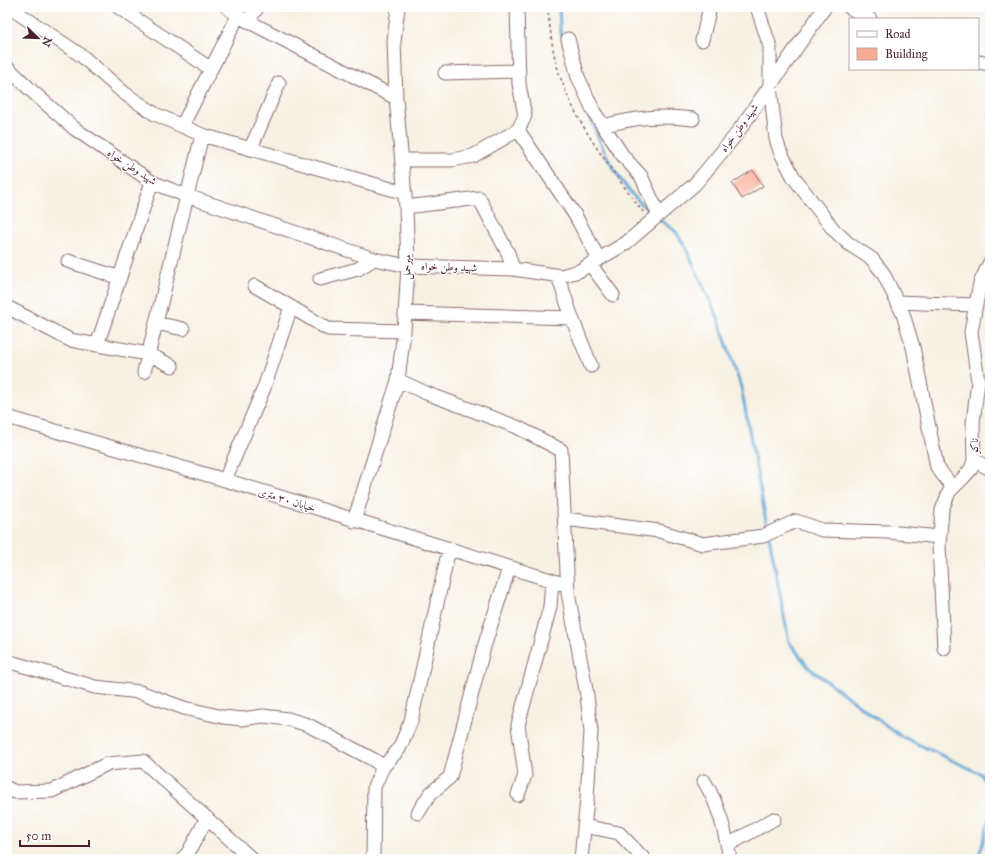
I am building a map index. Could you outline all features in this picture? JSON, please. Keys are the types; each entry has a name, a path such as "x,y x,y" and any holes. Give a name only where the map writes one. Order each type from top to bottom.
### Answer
{"street":[{"path":"9,7 82,56 124,92 155,114 202,135 405,193"},
{"path":"118,7 211,69"},
{"path":"227,7 243,18 396,98"},
{"path":"182,126 211,69 243,18 258,7"},
{"name":"میرحمل","path":"354,521 398,380 404,331 408,266 406,206 396,98 394,40 398,7"},
{"path":"402,160 452,160 472,156 518,130 525,116 519,71 517,7"},
{"path":"702,40 710,7"},
{"path":"757,7 770,47 770,86 776,139 794,178 833,229 849,244 872,259 883,273 903,314 913,347 937,468 953,488"},
{"name":"شهید وطن خواه","path":"7,66 34,93 75,129 152,182 187,196 374,259 408,266 513,269 558,276 579,271 626,243 695,184 735,136 825,7"},
{"path":"849,7 868,18"},
{"path":"568,39 578,77 594,112 623,156 641,176 659,215"},
{"path":"979,62 990,64"},
{"path":"445,73 519,71"},
{"path":"251,148 279,83"},
{"path":"603,126 630,119 661,116 694,119"},
{"path":"518,130 575,215 594,262 613,295"},
{"path":"144,372 202,135"},
{"path":"97,346 152,182"},
{"path":"406,206 479,198 508,253 513,269"},
{"path":"320,279 358,269 374,259"},
{"path":"68,262 120,278"},
{"name":"ناکو","path":"944,648 940,537 942,510 949,492 971,469 974,460 973,423 978,381 971,332 980,283 990,262"},
{"path":"558,276 572,318 591,366"},
{"path":"255,286 328,329 404,331"},
{"path":"897,302 975,305"},
{"path":"7,307 70,340 148,354 172,366"},
{"path":"225,480 264,388 291,307"},
{"path":"405,313 572,318"},
{"path":"156,323 183,329"},
{"path":"398,380 426,393 517,428 561,450 567,585 587,695 591,732 581,859"},
{"name":"خیابان ۳۰ متری","path":"7,417 225,480 354,521 567,585"},
{"path":"974,460 990,469"},
{"path":"565,519 659,531 703,544 763,536 796,521 822,530 888,532 940,537"},
{"path":"373,859 374,787 383,768 399,749 411,721 449,549"},
{"path":"418,813 430,794 450,777 484,647 509,568"},
{"path":"518,795 525,775 518,725 550,607 552,581"},
{"path":"7,661 96,687 140,692 177,706 223,717 242,719 263,716 288,719 308,725 374,760 383,768"},
{"path":"7,788 14,792 52,790 107,764 143,761 252,859"},
{"path":"704,780 715,799 728,845 730,859"},
{"path":"182,859 188,853 207,818"},
{"path":"728,845 774,819"},
{"path":"584,826 619,833 644,859"}],"building":[{"path":"753,170 763,186 742,199 732,183"}],"waterway":[{"path":"559,7 560,29 563,39"},
{"path":"589,115 600,143 614,169 631,193 653,214"},
{"path":"659,219 676,232 686,248 718,318 741,387 768,531"},
{"path":"769,536 789,642 809,668 899,735 981,774 990,791 990,797"},
{"path":"978,859 990,817"}]}
